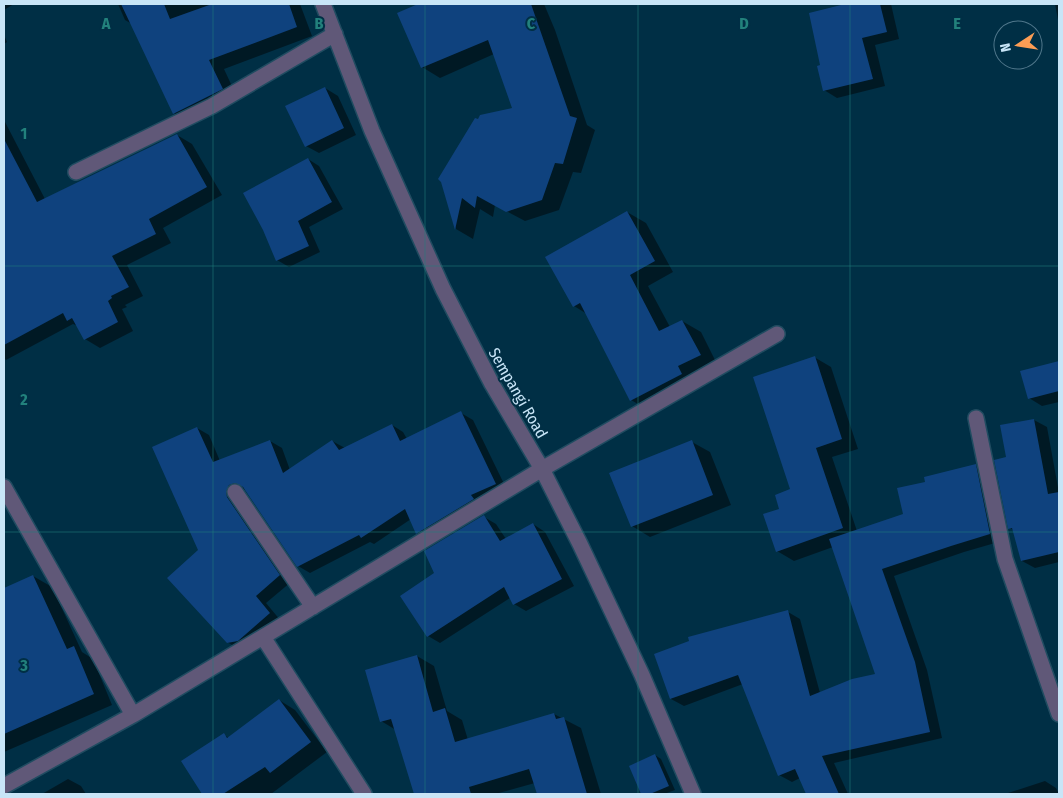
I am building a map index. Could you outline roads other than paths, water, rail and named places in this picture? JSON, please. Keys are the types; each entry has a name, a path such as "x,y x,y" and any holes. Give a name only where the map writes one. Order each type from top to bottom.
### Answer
{"street":[{"name":"Sempangi Road","path":"323,4 372,131 443,289 492,384 542,469 642,675 693,794"},
{"path":"76,172 212,106 335,34"},
{"path":"4,786 133,715 542,469 777,334"},
{"path":"976,418 1005,559 1059,714"},
{"path":"4,487 133,715"},
{"path":"235,492 313,607"},
{"path":"263,637 364,794"}]}
